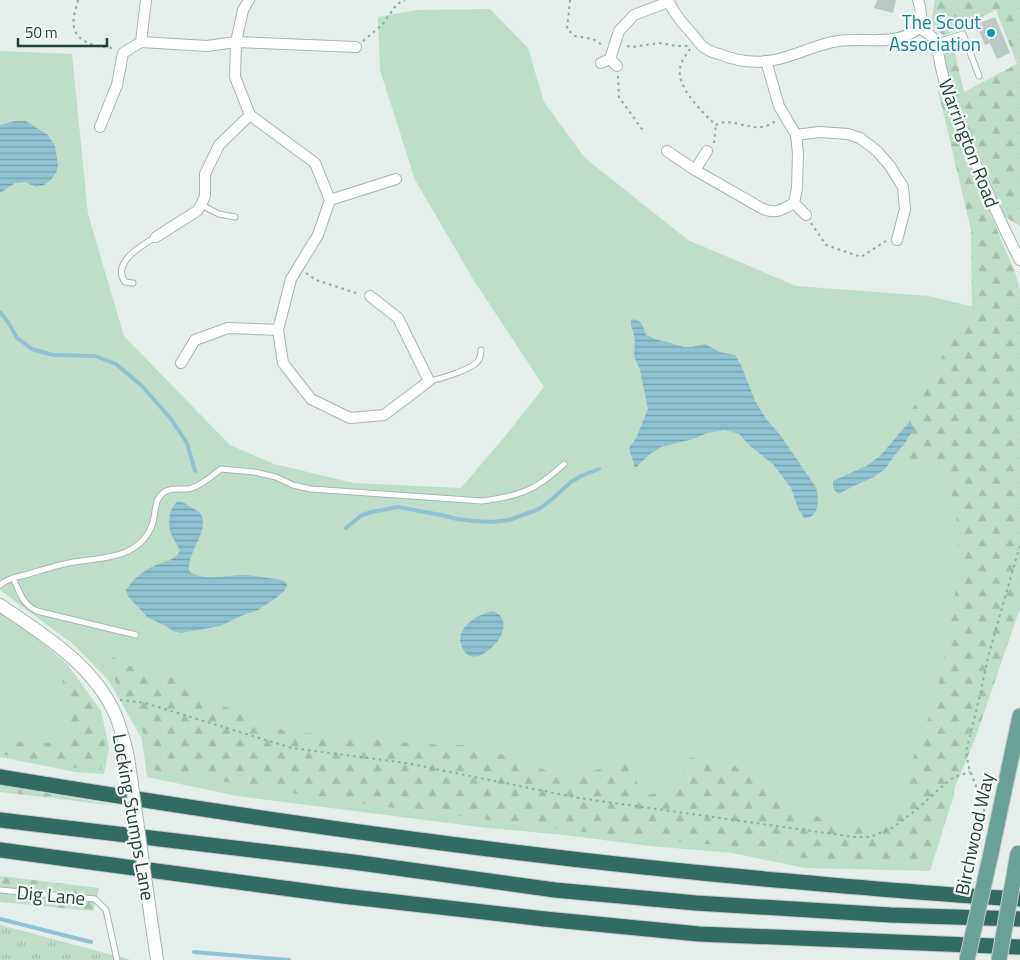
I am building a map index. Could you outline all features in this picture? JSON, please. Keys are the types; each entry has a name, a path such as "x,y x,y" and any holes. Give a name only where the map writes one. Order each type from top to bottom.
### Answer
{"highway":[{"path":"0,777 96,793 479,848 712,875 952,896 1020,899"},
{"path":"4,820 353,862 574,892 696,903 890,915 1020,919"},
{"path":"0,850 343,896 699,934 1020,947"}],"main road":[{"name":"Birchwood Way","path":"967,960 1020,716"},
{"path":"999,960 1019,848"}],"street":[{"path":"141,42 146,0"},
{"path":"249,0 243,10 236,42 235,77 250,115 315,163 330,200 318,235 291,279 278,330 283,363 311,399 350,418 384,415 429,381 398,318 370,296"},
{"path":"611,57 619,32 634,15 668,1 682,22 706,49 729,58 755,62 783,58 817,45 834,42 852,39 892,40 905,37 920,28 922,9 918,0"},
{"path":"920,28 937,42"},
{"path":"100,127 117,85 123,53 141,42 207,46 236,42 356,47"},
{"name":"Warrington Road","path":"937,42 938,58 952,106 1001,223 1020,260"},
{"path":"667,151 763,209 778,212 794,203 797,188 798,153 796,135 784,116 766,61"},
{"path":"156,237 197,211 205,196 205,174 218,145 250,115"},
{"path":"796,135 819,132 848,134 860,138 877,151 890,166 903,187 905,209 897,236"},
{"path":"696,170 707,151"},
{"path":"330,200 396,179"},
{"path":"794,203 806,215"},
{"path":"181,363 195,340 228,328 278,330"},
{"name":"Locking Stumps Lane","path":"0,605 48,638 74,659 94,680 115,715 123,735 128,757 157,960"}],"lane":[{"path":"937,42 963,34 979,76"},
{"path":"201,205 219,214 235,217"},
{"path":"133,283 125,282 122,277 122,268 130,255 141,245 156,237"},
{"path":"429,381 444,378 477,362 481,350"},
{"path":"0,585 13,578 69,563 101,558 130,550 148,535 153,522 157,501 163,493 171,489 190,488 201,484 221,469 239,470 276,477 293,485 311,489 482,501 508,497 532,488 551,476 564,464"},
{"path":"13,578 29,608 136,635"},
{"name":"Dig Lane","path":"0,890 95,899 106,910 117,960"}],"path":[{"path":"78,0 74,17 74,28 79,37 88,43 102,47 130,48"},
{"path":"356,47 382,25 397,4 405,0"},
{"path":"570,0 567,29 575,36 593,39 611,57 619,97 644,132"},
{"path":"611,57 632,47 659,43 691,46 680,66 681,82 698,108 716,125"},
{"path":"716,125 720,122 726,122 763,127 784,116"},
{"path":"707,151 714,144 716,125"},
{"path":"806,215 826,245 861,257 897,236"},
{"path":"298,268 316,280 370,296"},
{"path":"984,825 984,806 970,772 966,752 988,657 1020,545"},
{"path":"106,699 145,703 292,748 406,763 579,798 854,837 870,837 892,828 915,811 946,782 954,777 970,772"}],"green space":[{"path":"935,0 1020,0 1020,226 1004,216 953,93 941,48 953,45 964,92 1017,64 996,10 944,36 931,25"},
{"path":"490,9 528,48 544,102 585,158 688,240 796,286 929,296 966,305 1020,312 960,737 954,795 930,871 805,868 732,853 488,828 237,796 147,777 142,739 109,681 74,645 0,590 0,51 72,54 88,214 124,336 230,445 274,464 354,483 461,488 544,387 473,279 415,180 380,70 378,17 417,10"},
{"path":"937,86 1016,275 1020,290 1020,608 975,739 949,801 926,864 822,861 747,848 593,833 341,801 153,770 140,722 112,675 73,636 127,665 190,683 221,705 285,731 421,744 466,745 515,758 559,776 630,763 642,795 673,792 689,757 734,765 783,802 847,829 881,820 908,800 909,773 918,742 935,703 959,569 956,510 941,463 905,465 896,430 917,402 929,375 951,344 972,309 971,230"},
{"path":"0,612 37,638 68,665 101,711 109,748 104,774 76,772 0,757"},
{"path":"69,673 96,709 105,743 101,770 69,767 0,754 0,737 20,742 54,743 71,727 68,703 62,680"},
{"path":"0,785 119,806 0,792"},
{"path":"0,876 99,888 93,911 0,902"},
{"path":"1,925 131,960 0,960"}],"water":[{"path":"15,121 26,121 48,135 55,146 58,165 56,173 44,185 36,187 25,182 15,183 0,193 0,125"},
{"path":"634,319 641,323 646,335 658,340 684,347 705,344 720,352 735,355 741,365 755,401 817,490 818,501 813,515 804,518 798,508 791,488 773,464 750,446 739,434 725,430 707,433 693,439 661,447 635,468 629,448 636,438 648,409 640,370 634,356 635,339 631,321"},
{"path":"910,421 914,428 886,468 874,477 838,494 833,488 833,481 868,465 880,456"},
{"path":"178,501 199,512 203,522 200,536 189,564 189,571 208,577 248,575 281,580 286,582 287,586 284,591 258,610 220,626 181,633 173,631 147,617 128,596 126,590 143,572 172,559 180,551 169,527 170,513"},
{"path":"493,611 501,616 504,624 503,632 485,653 470,656 462,648 461,634 468,623 487,612"}],"building":[{"path":"877,0 896,0 893,13 874,8"},
{"name":"The Scout Association","path":"995,17 1010,53 997,59 990,43 985,45 976,24"}],"waterway":[{"path":"0,312 17,338 32,349 53,355 95,356 116,364 142,386 171,419 187,443 195,471"},
{"path":"346,528 362,515 398,507 474,521 509,520 539,509 571,482 599,469"},
{"path":"0,919 91,942"},
{"path":"194,952 289,960"}],"place":[{"name":"The Scout Association","path":"991,33"}]}
